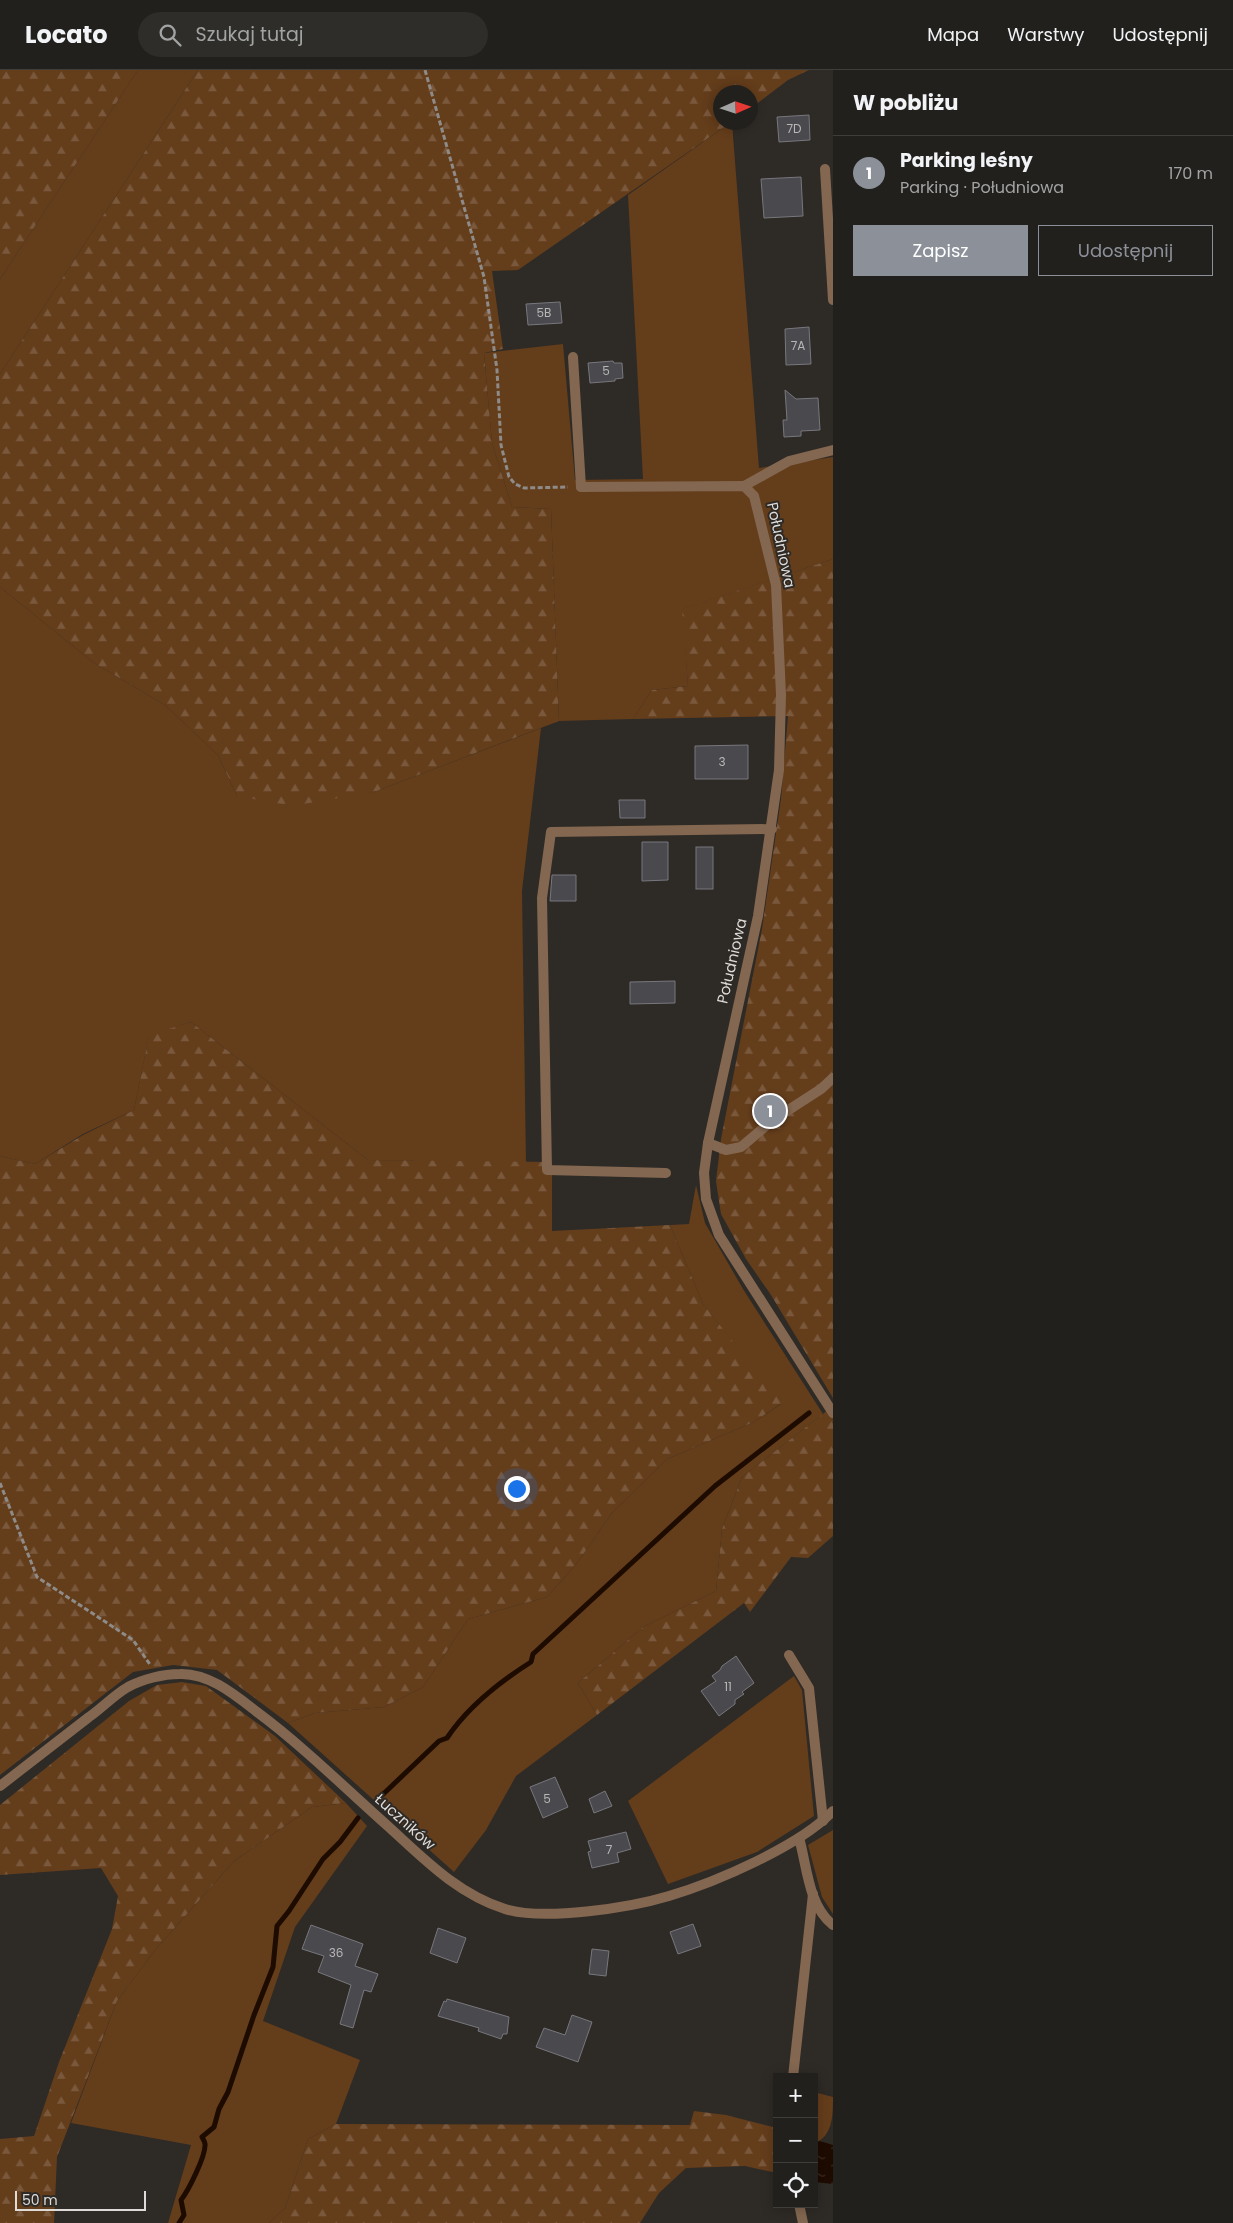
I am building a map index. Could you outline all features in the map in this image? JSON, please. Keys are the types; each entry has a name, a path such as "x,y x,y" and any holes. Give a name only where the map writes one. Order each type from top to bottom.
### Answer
{"street":[{"path":"825,169 833,300"},
{"path":"573,357 581,487 744,486 789,461 833,450"},
{"name":"Południowa","path":"744,486 754,496 776,585 781,695 779,770 758,916 708,1143 704,1173 706,1199 719,1235 833,1413"},
{"path":"666,1174 547,1170 542,898 551,832 772,829"},
{"path":"708,1143 726,1150 741,1147 773,1120 821,1090 833,1078"},
{"path":"789,1655 809,1688 823,1822"},
{"name":"Łuczników","path":"0,1786 128,1687 158,1676 181,1674 203,1678 230,1691 279,1728 448,1880 484,1901 508,1910 537,1913 606,1909 648,1902 685,1891 741,1868 799,1838 823,1822 833,1811"},
{"path":"799,1838 813,1894 826,1920 833,1925"},
{"path":"793,2073 813,1894"},
{"path":"800,2208 804,2223"}],"path":[{"path":"425,70 484,277 497,370 501,445 509,477 515,484 524,488 581,487"},
{"path":"0,1483 37,1577 133,1640 158,1676"}],"green space":[{"path":"0,70 138,70 0,279"},
{"path":"138,70 198,70 0,374 0,279"},
{"path":"198,70 809,70 788,80 758,103 758,85 713,85 713,130 720,130 518,270 492,271 503,349 484,353 492,443 512,507 551,509 559,721 374,792 292,806 237,796 218,755 165,705 94,663 0,587 0,374"},
{"path":"720,130 733,130 759,468 833,457 833,559 683,609 688,686 652,690 633,719 559,721 551,509 512,507 492,443 484,353 563,344 575,480 643,479 628,195"},
{"path":"833,559 833,1398 771,1295 746,1259 721,1214 716,1181 721,1139 762,929 781,799 788,716 633,719 652,690 688,686 682,609"},
{"path":"0,587 94,663 165,705 218,755 237,796 374,792 541,728 522,891 526,1163 368,1160 191,1022 149,1036 134,1110 83,1134 35,1164 0,1156"},
{"path":"191,1022 368,1160 552,1162 552,1231 670,1225 703,1304 782,1403 754,1422 667,1459 611,1514 578,1562 547,1597 468,1619 423,1687 384,1707 315,1713 288,1723 217,1670 173,1665 133,1672 0,1775 0,1156 35,1164 83,1135 134,1110 149,1035"},
{"path":"696,1185 705,1223 743,1289 823,1414 742,1477 722,1529 716,1591 643,1627 578,1683 597,1715 516,1776 486,1830 454,1872 288,1723 315,1713 384,1707 423,1687 468,1619 547,1597 578,1562 611,1514 667,1459 754,1422 781,1404 703,1304 670,1225 689,1224"},
{"path":"833,1406 833,1536 808,1558 791,1557 750,1612 744,1603 597,1715 578,1683 643,1627 716,1591 722,1529 742,1477"},
{"path":"794,1676 802,1690 814,1816 757,1852 668,1884 628,1801"},
{"path":"182,1682 206,1686 275,1736 346,1803 312,1807 234,1861 156,1949 117,2001 57,2157 54,2223 0,2223 0,2139 34,2136 59,2062 112,1929 118,1896 101,1868 0,1875 0,1805 129,1701 157,1685"},
{"path":"346,1803 367,1826 295,1927 263,2021 360,2060 336,2124 308,2139 285,2208 269,2223 168,2223 191,2145 71,2123 117,2001 156,1949 234,1861 312,1807"},
{"path":"833,1830 833,1914 822,1897 808,1845"},
{"path":"818,2093 833,2097 831,2124 825,2136 818,2141"},
{"path":"694,2111 726,2115 773,2127 773,2172 745,2166 686,2168 659,2193 640,2223 269,2223 285,2208 308,2139 336,2124 690,2125"}],"water":[{"path":"818,2142 833,2145 833,2184 818,2182"}],"building":[{"path":"809,115 810,140 779,142 777,117"},
{"path":"801,177 803,216 764,218 761,179"},
{"path":"560,302 562,323 528,325 526,304"},
{"path":"809,327 811,364 786,365 785,329"},
{"path":"613,361 614,363 622,363 623,378 615,379 615,381 590,383 588,363"},
{"path":"785,390 796,399 818,398 820,430 801,431 801,436 784,437 783,420 787,420"},
{"path":"748,745 748,779 695,779 695,746"},
{"path":"619,800 645,800 645,818 620,818"},
{"path":"642,842 668,842 668,880 642,881"},
{"path":"696,847 713,847 713,889 696,889"},
{"path":"552,875 576,875 576,901 550,901"},
{"path":"675,981 675,1003 630,1004 630,982"},
{"path":"736,1656 754,1683 742,1692 744,1694 735,1700 735,1704 719,1716 701,1691 716,1681 712,1676"},
{"path":"555,1777 568,1807 543,1818 530,1787"},
{"path":"605,1791 612,1806 594,1813 589,1799"},
{"path":"626,1832 631,1849 617,1853 619,1862 592,1868 588,1852 591,1851 588,1841"},
{"path":"693,1924 701,1946 678,1954 670,1932"},
{"path":"311,1925 363,1944 355,1966 378,1974 371,1992 364,1990 353,2028 340,2024 351,1985 318,1972 324,1956 302,1949"},
{"path":"438,1928 466,1938 457,1963 430,1953"},
{"path":"592,1949 609,1951 606,1976 589,1974"},
{"path":"447,1999 509,2017 507,2034 503,2034 501,2039 478,2031 479,2028 438,2016 444,2001 446,2002"},
{"path":"572,2015 592,2022 578,2062 536,2047 544,2028 565,2035"}],"waterway":[{"path":"377,1800 439,1741 447,1738 464,1716 485,1696 531,1662 533,1654 715,1486 809,1413"},
{"path":"179,2223 184,2215 181,2200 203,2157 205,2144 202,2137 214,2127 219,2109 228,2092 254,2015 273,1967 277,1926 323,1859 340,1842 358,1818"}],"place":[{"name":"Parking leśny","path":"770,1111"}]}
